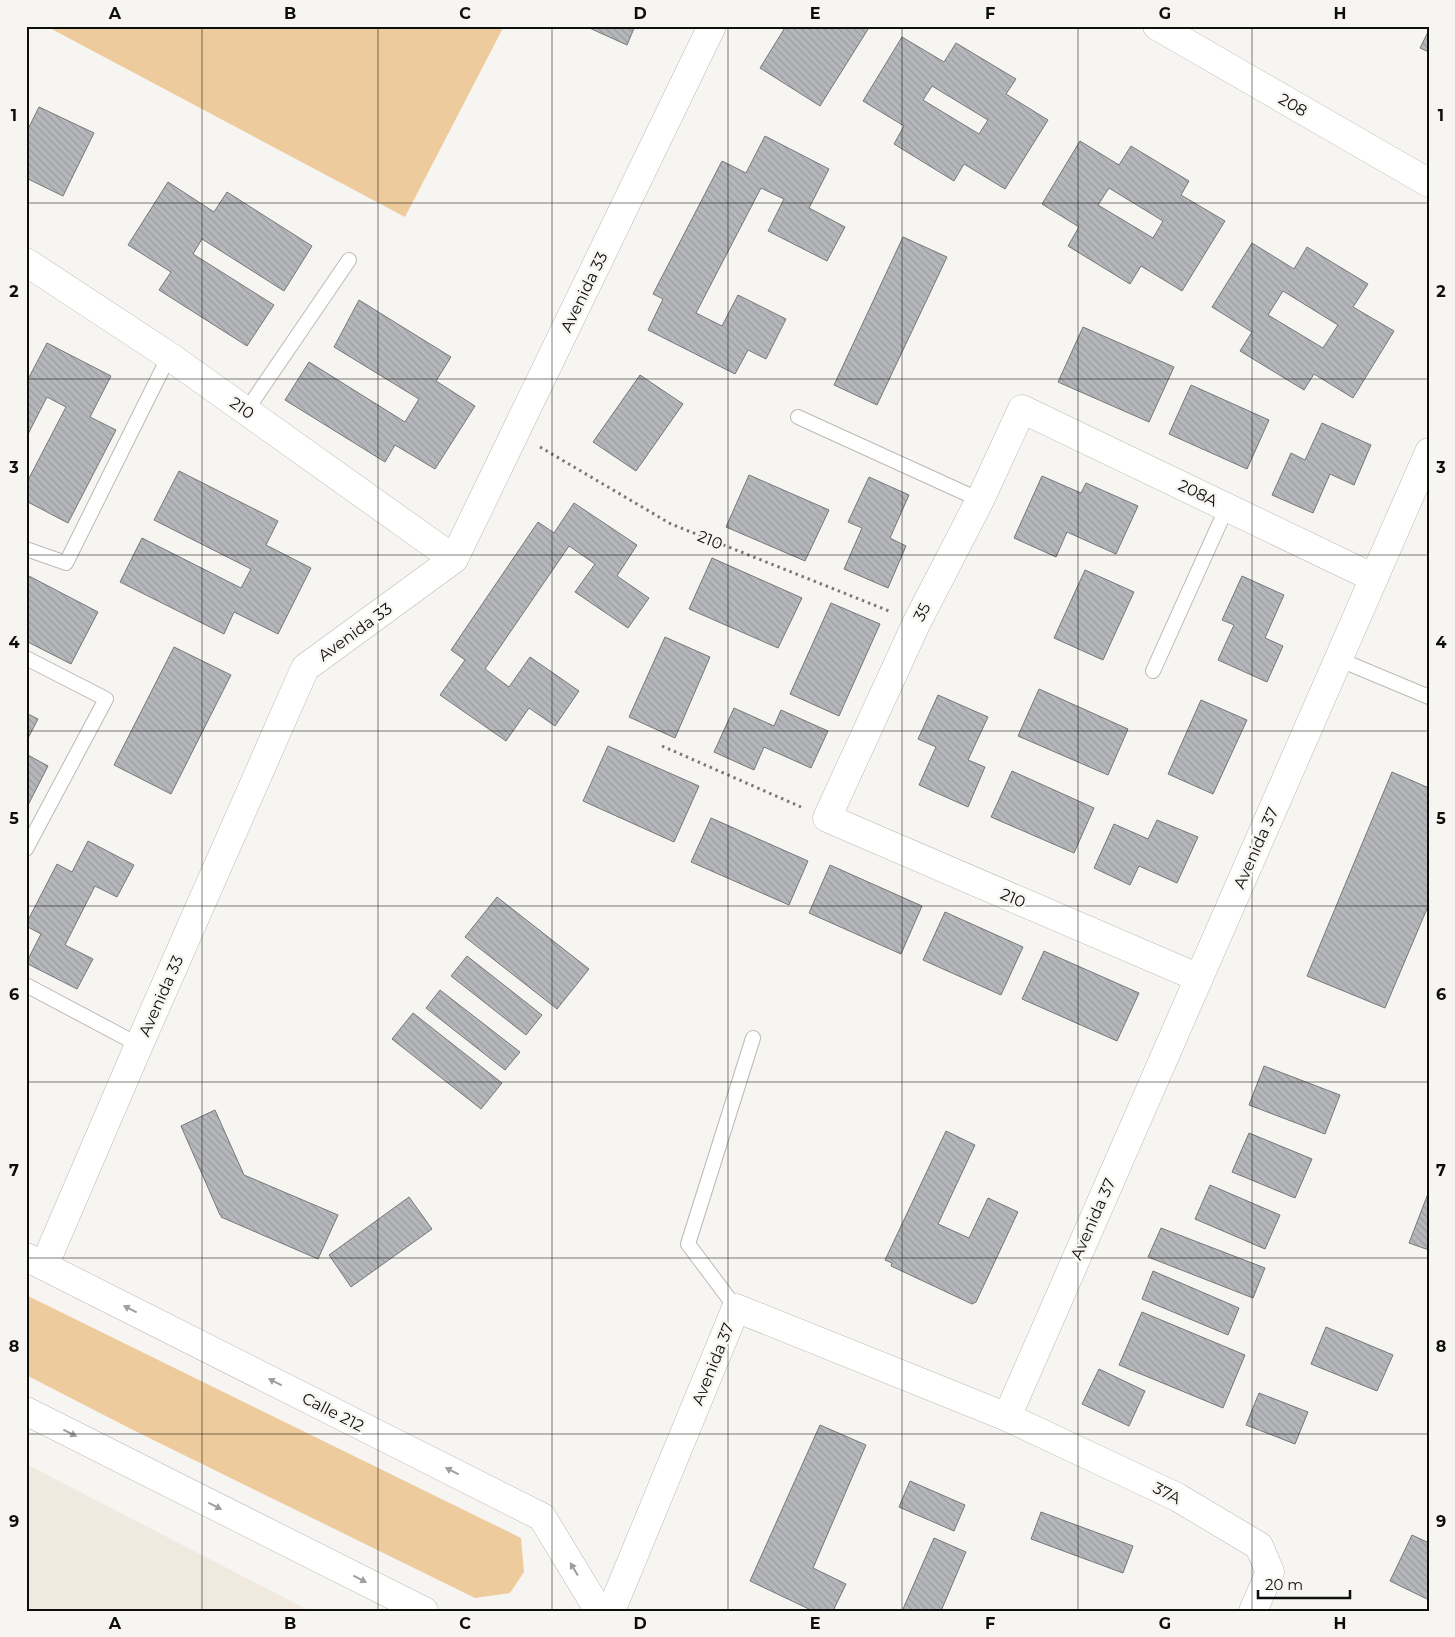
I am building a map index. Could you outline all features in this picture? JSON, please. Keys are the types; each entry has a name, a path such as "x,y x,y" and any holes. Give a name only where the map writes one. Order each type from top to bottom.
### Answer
{"street":[{"name":"Avenida 33","path":"35,1262 139,1046 305,668 454,559 712,26"},
{"name":"208","path":"1157,26 1429,183"},
{"name":"210","path":"26,262 168,356 454,559"},
{"name":"35","path":"827,818 917,622 980,500 1022,409"},
{"name":"208A","path":"1022,409 1374,578"},
{"name":"Avenida 37","path":"611,1611 736,1308 1006,1417 1429,452"},
{"name":"210","path":"827,818 1199,978"},
{"name":"Calle 212","path":"35,1262 542,1517 599,1611"},
{"path":"26,1411 424,1611"},
{"name":"37A","path":"1006,1417 1177,1497 1259,1546 1270,1572 1253,1611"}],"lane":[{"path":"246,411 349,260"},
{"path":"26,550 66,563 168,356"},
{"path":"798,417 980,500"},
{"path":"1153,671 1227,507"},
{"path":"26,658 106,699 26,849"},
{"path":"1338,659 1429,697"},
{"path":"26,985 139,1046"},
{"path":"736,1308 688,1244 754,1038"}],"path":[{"name":"210","path":"516,433 671,524 917,622"},
{"path":"662,746 827,818"}],"shaded area":[{"path":"46,26 504,26 405,217"},
{"path":"26,1295 521,1538 524,1572 510,1593 475,1598 133,1430 26,1375"},
{"path":"26,1464 310,1611 26,1611"}],"building":[{"path":"585,26 635,26 627,45"},
{"path":"786,26 870,26 820,106 760,68"},
{"path":"1429,30 1429,52 1420,48"},
{"path":"902,37 944,62 956,43 1016,79 1006,94 1048,120 1005,189 964,164 954,181 894,144 904,126 863,101","holes":["932,86 988,120 979,134 923,100"]},
{"path":"39,107 94,133 63,196 26,178 26,133"},
{"path":"765,136 829,169 809,208 845,227 827,261 768,231 784,199 761,188 696,313 722,326 738,295 786,319 766,359 748,350 735,374 648,330 663,299 653,294 722,161 746,173"},
{"path":"1080,141 1119,165 1131,146 1189,181 1181,195 1225,221 1182,291 1141,266 1130,284 1068,246 1079,227 1042,204","holes":["1109,188 1163,221 1153,238 1098,205"]},
{"path":"168,182 214,212 227,192 312,246 284,291 202,239 193,254 274,305 247,346 159,290 171,272 128,245"},
{"path":"903,237 947,257 877,405 834,385"},
{"path":"1252,243 1294,269 1307,247 1368,284 1353,307 1394,331 1353,398 1314,374 1304,390 1240,351 1252,332 1212,307","holes":["1283,291 1338,325 1323,348 1268,315"]},
{"path":"359,300 451,357 436,381 475,406 435,469 395,445 385,462 285,400 309,362 405,422 419,399 334,347"},
{"path":"1083,327 1174,367 1149,422 1058,382"},
{"path":"47,343 111,376 90,417 116,430 68,523 26,501 26,484 66,407 47,397 26,438 26,383"},
{"path":"640,375 683,404 636,471 593,442"},
{"path":"1191,385 1269,420 1247,469 1169,434"},
{"path":"1322,423 1371,445 1354,485 1330,474 1313,513 1272,495 1291,453 1305,460"},
{"path":"179,471 278,521 266,545 311,568 278,634 234,612 224,634 120,582 142,538 241,588 251,569 154,520"},
{"path":"749,475 829,510 805,561 726,527"},
{"path":"1042,476 1081,493 1086,483 1138,506 1116,554 1067,532 1056,557 1014,538"},
{"path":"869,477 909,495 890,538 906,546 888,588 844,569 862,528 848,522"},
{"path":"574,503 637,545 617,576 649,598 628,628 575,592 595,564 569,546 485,669 509,687 530,657 579,691 555,726 529,708 506,741 440,695 465,660 451,650 538,522 554,533"},
{"path":"712,558 802,598 778,648 689,609"},
{"path":"1085,570 1134,592 1103,660 1054,638"},
{"path":"27,575 98,612 71,664 26,641"},
{"path":"1242,576 1284,595 1265,638 1283,646 1267,682 1218,660 1234,625 1222,620"},
{"path":"831,603 880,624 839,716 790,694"},
{"path":"665,637 710,657 675,738 629,717"},
{"path":"174,647 231,675 171,794 114,765"},
{"path":"1039,689 1128,729 1108,775 1018,736"},
{"path":"938,695 988,717 968,760 985,767 968,807 919,785 936,747 918,739"},
{"path":"1201,700 1247,720 1213,794 1168,774"},
{"path":"734,708 774,726 781,710 828,731 811,768 764,747 754,770 714,752"},
{"path":"26,713 38,719 26,742"},
{"path":"608,746 699,786 674,842 583,801"},
{"path":"26,754 48,766 26,809"},
{"path":"1012,771 1094,808 1074,853 991,817"},
{"path":"1392,772 1429,788 1429,904 1385,1008 1307,976"},
{"path":"711,818 808,861 789,905 691,862"},
{"path":"1157,820 1198,837 1177,883 1139,866 1130,885 1094,868 1114,824 1148,839"},
{"path":"88,841 134,865 117,897 95,886 65,945 93,959 77,989 26,963 41,934 26,926 26,924 57,864 72,872"},
{"path":"830,865 922,906 901,954 809,913"},
{"path":"497,897 589,969 557,1009 465,937"},
{"path":"945,912 1023,947 1001,995 923,960"},
{"path":"1044,951 1139,993 1117,1041 1022,999"},
{"path":"467,956 542,1015 526,1035 451,976"},
{"path":"440,990 520,1052 505,1070 426,1008"},
{"path":"413,1013 502,1083 481,1109 392,1039"},
{"path":"1264,1066 1340,1095 1325,1134 1249,1105"},
{"path":"215,1110 244,1175 338,1215 318,1259 221,1217 222,1215 220,1215 181,1126"},
{"path":"946,1131 975,1145 938,1224 969,1238 988,1198 1018,1212 976,1302 972,1304 891,1266 892,1263 885,1260"},
{"path":"1249,1133 1312,1159 1295,1198 1232,1172"},
{"path":"1210,1185 1280,1215 1265,1249 1195,1219"},
{"path":"1429,1191 1429,1250 1409,1243"},
{"path":"409,1197 432,1229 351,1287 329,1255"},
{"path":"1161,1228 1265,1268 1253,1298 1148,1257"},
{"path":"1153,1271 1239,1308 1228,1335 1142,1299"},
{"path":"1142,1312 1245,1355 1223,1408 1119,1365"},
{"path":"1326,1327 1393,1355 1377,1391 1311,1364"},
{"path":"1099,1369 1145,1391 1129,1426 1082,1404"},
{"path":"1259,1393 1308,1412 1295,1444 1246,1425"},
{"path":"820,1425 866,1445 813,1568 846,1584 833,1611 813,1611 750,1581"},
{"path":"910,1481 965,1505 954,1531 899,1507"},
{"path":"1041,1512 1133,1546 1123,1573 1031,1539"},
{"path":"1412,1535 1429,1543 1429,1600 1390,1581"},
{"path":"934,1538 966,1552 941,1611 908,1611 903,1609"}]}
